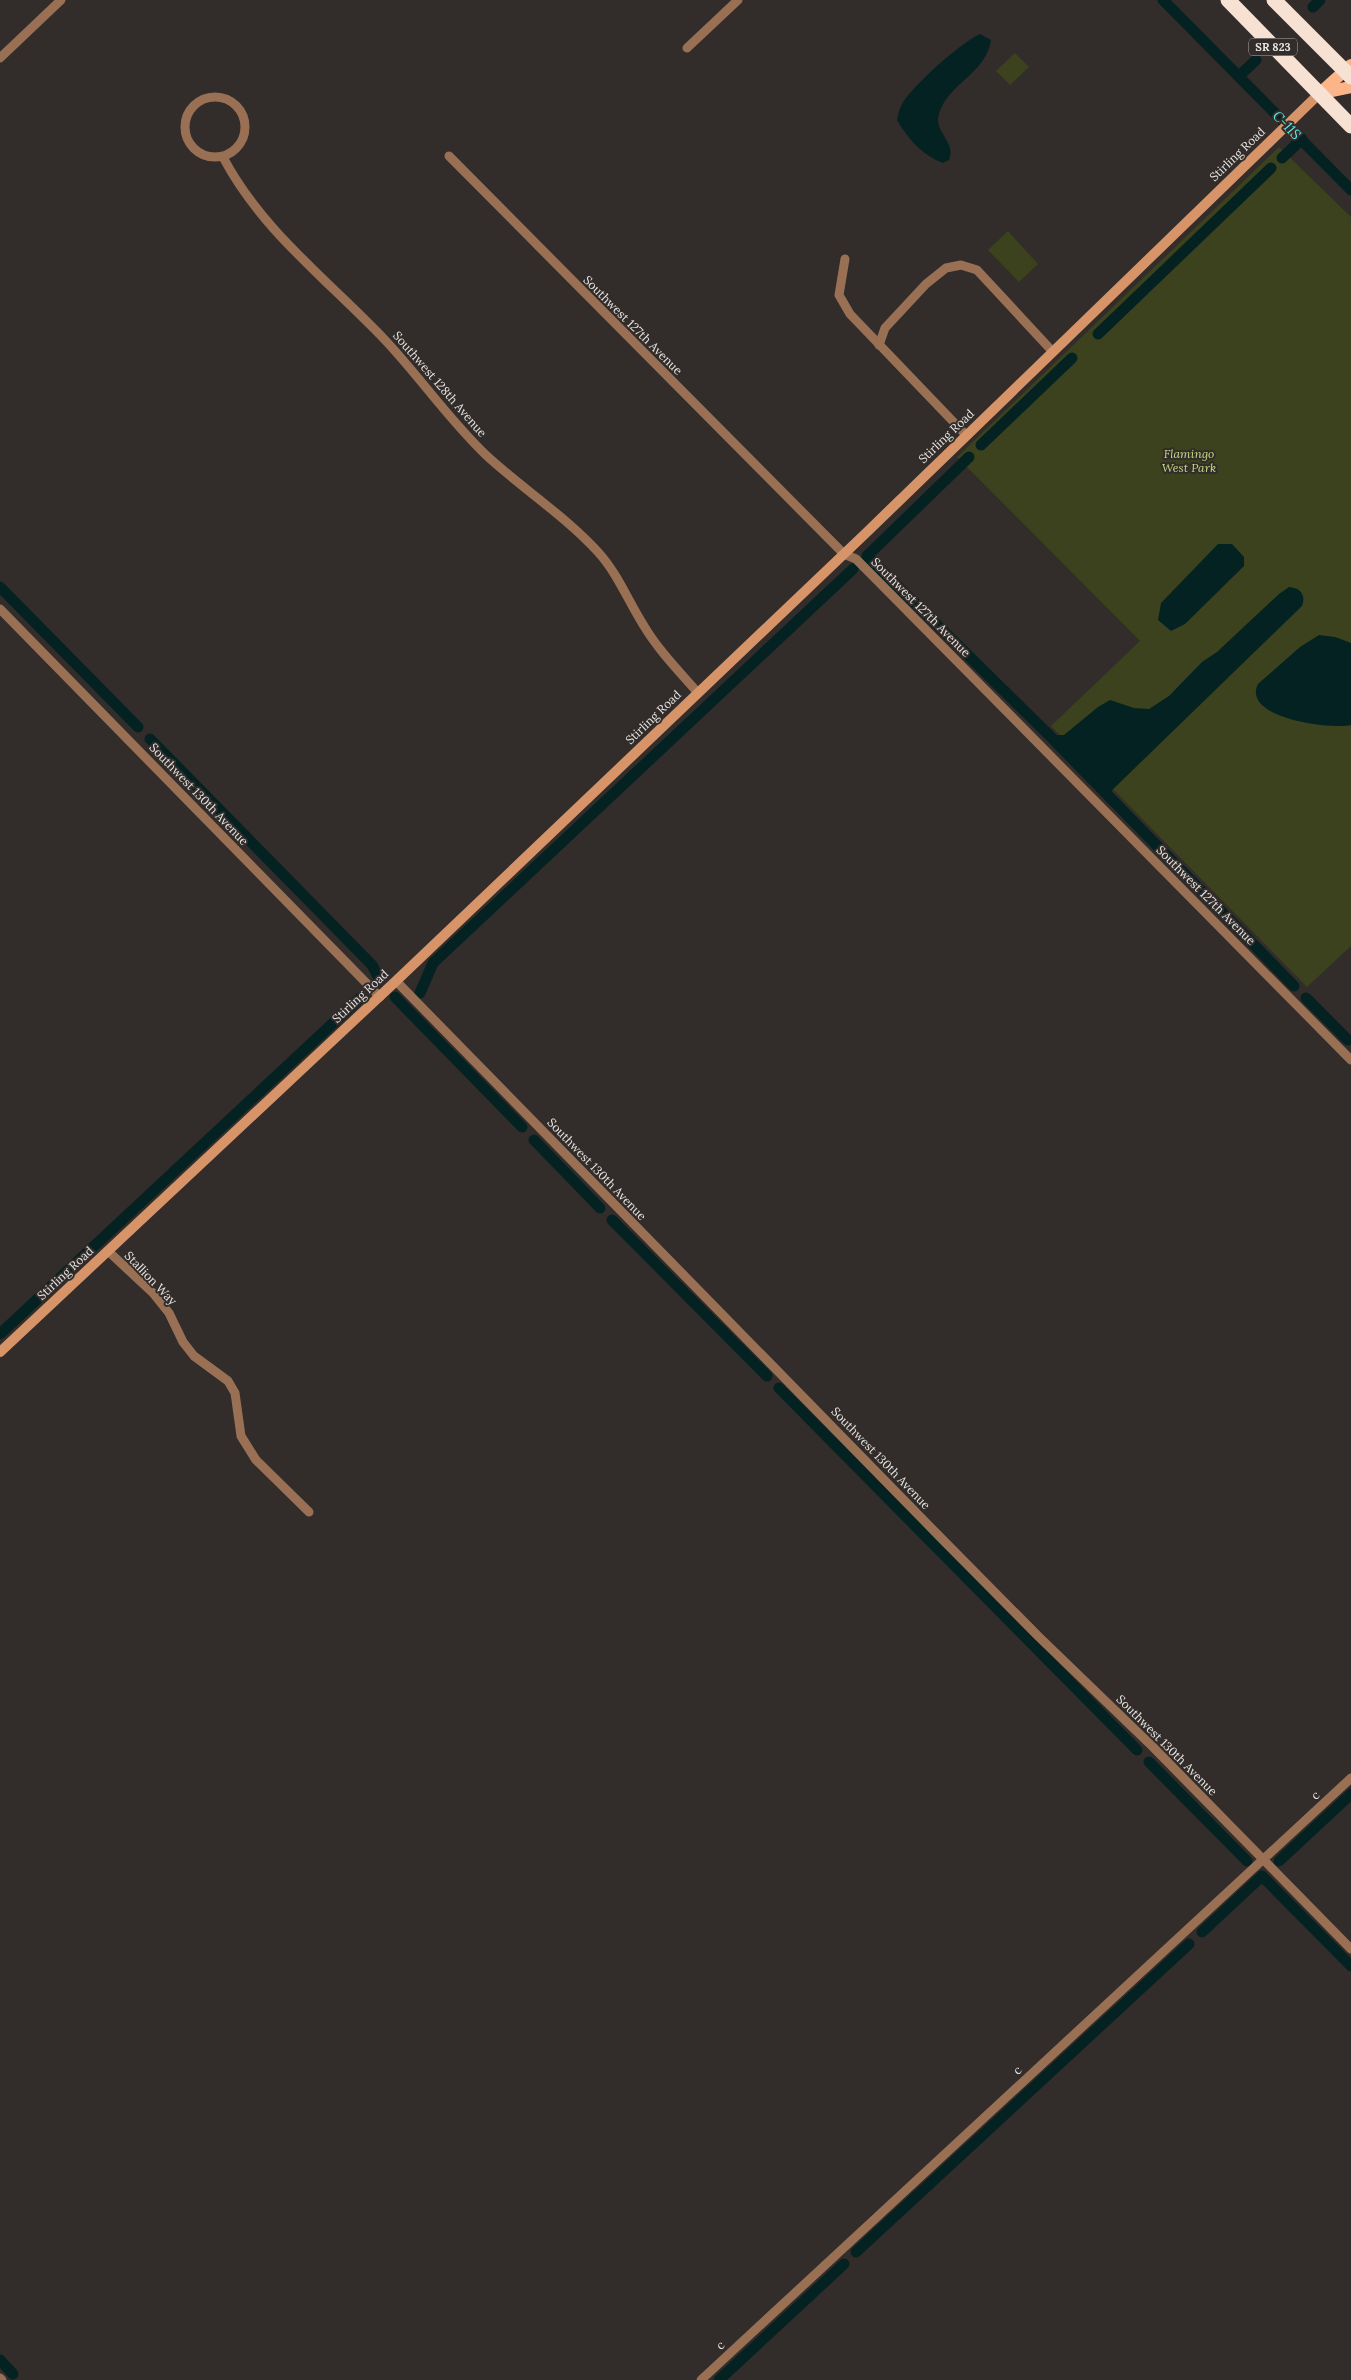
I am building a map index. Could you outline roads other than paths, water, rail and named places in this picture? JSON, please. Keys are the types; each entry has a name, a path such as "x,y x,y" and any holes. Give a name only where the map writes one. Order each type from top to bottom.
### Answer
{"highway":[{"name":"SR 823","path":"1228,0 1351,126"},
{"name":"SR 823","path":"1274,0 1349,71"}],"main road":[{"name":"Stirling Road","path":"1319,94 1349,71"},
{"name":"Stirling Road","path":"1319,94 1351,86"}],"street":[{"path":"0,58 61,0"},
{"path":"687,48 738,0"},
{"name":"Stirling Road","path":"0,1352 380,997 844,554 1319,94"},
{"path":"212,97 231,102 244,117 244,137 232,152 223,156 206,156 198,152 187,138 185,130 189,113 194,106 212,97"},
{"name":"Southwest 128th Avenue","path":"223,156 238,183 269,223 308,265 395,351 452,419 486,455 576,529 600,554 619,581 659,650 698,693"},
{"name":"Southwest 127th Avenue","path":"449,156 844,554 856,559 1351,1060"},
{"path":"845,259 839,295 850,314 966,436"},
{"path":"879,345 885,328 926,284 946,268 961,265 977,270 1053,352"},
{"name":"Southwest 130th Avenue","path":"0,609 380,997"},
{"name":"Southwest 130th Avenue","path":"396,981 949,1546 1038,1636 1153,1746 1351,1949"},
{"name":"Stallion Way","path":"108,1251 153,1293 169,1313 183,1342 194,1356 228,1381 235,1393 241,1436 256,1460 309,1512"},
{"name":"c","path":"701,2380 1351,1778"}],"water":[{"path":"980,34 991,40 988,52 975,70 950,94 939,114 939,126 948,142 951,154 949,160 943,163 928,156 906,134 897,120 901,106 909,94 928,74 961,46"},
{"path":"1218,544 1232,544 1244,557 1244,566 1185,624 1171,631 1158,620 1161,603"},
{"path":"1289,587 1297,589 1303,595 1302,606 1107,795 1049,735 1064,735 1098,707 1110,700 1134,708 1149,709 1169,696 1202,662 1217,652 1279,594"},
{"path":"1319,635 1335,637 1351,643 1351,725 1326,725 1291,719 1275,713 1263,705 1256,696 1258,684 1300,647"}],"waterway":[{"name":"C-11S","path":"1163,0 1351,190"},
{"name":"C-11S","path":"1313,7 1320,0"},
{"name":"C-11S","path":"1239,76 1256,60"},
{"path":"1282,158 1302,139"},
{"path":"1098,334 1271,168"},
{"path":"981,445 1072,358"},
{"path":"969,457 867,556 1049,735 1294,986"},
{"path":"420,993 433,963 853,569"},
{"path":"0,587 138,727"},
{"path":"150,739 372,965 378,976"},
{"path":"0,1334 361,997"},
{"path":"395,997 522,1127"},
{"path":"1306,998 1348,1040"},
{"path":"534,1140 600,1208"},
{"path":"612,1220 767,1376"},
{"path":"779,1388 1137,1750"},
{"path":"1149,1762 1247,1861"},
{"path":"1279,1861 1351,1794"},
{"path":"1202,1932 1262,1876 1351,1966"},
{"path":"856,2252 1189,1944"},
{"path":"719,2380 844,2264"},
{"path":"0,2360 13,2374"}],"park label":[{"name":"Flamingo West Park","path":"1189,460"}]}
